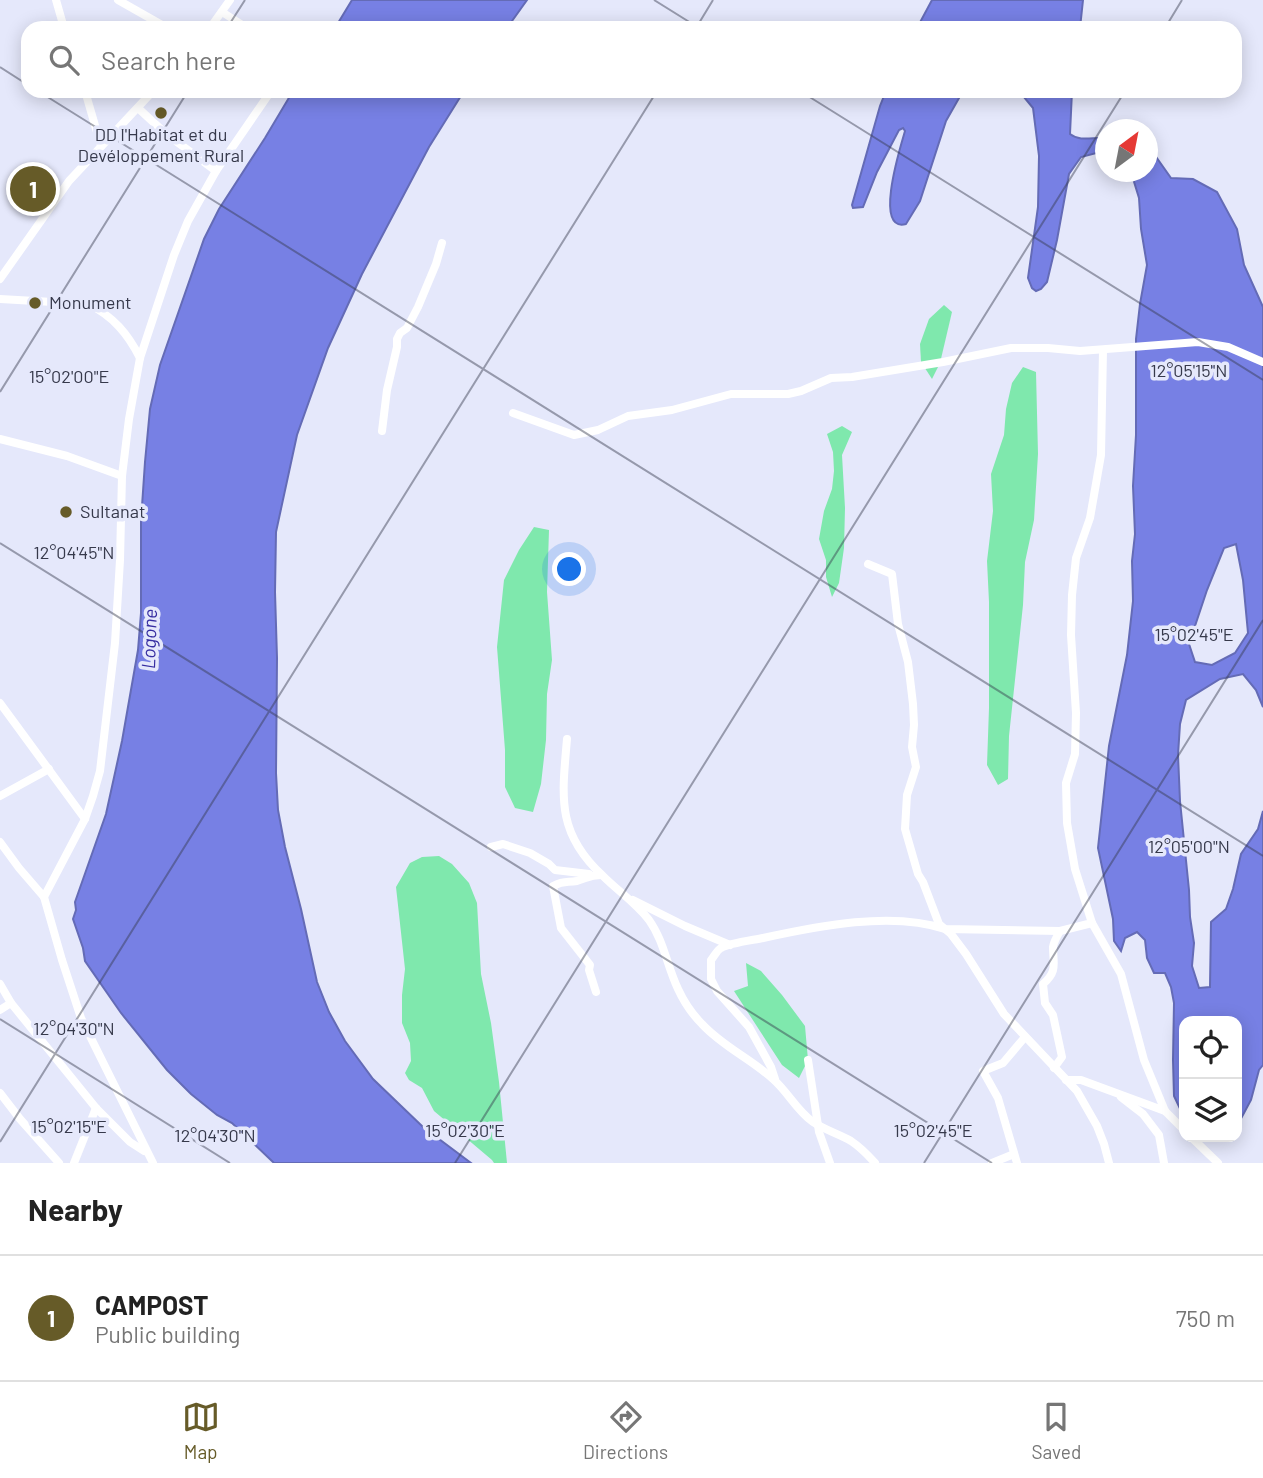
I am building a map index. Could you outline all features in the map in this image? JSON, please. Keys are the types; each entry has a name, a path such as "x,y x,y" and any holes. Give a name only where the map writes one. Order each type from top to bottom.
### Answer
{"street":[{"path":"56,0 62,21"},
{"path":"118,0 153,21"},
{"path":"215,21 230,0"},
{"path":"222,12 236,21"},
{"path":"87,98 101,146"},
{"path":"0,279 69,180 147,98"},
{"path":"44,897 85,819 100,771 115,643 122,476 140,358 188,221 216,171 266,98"},
{"path":"138,108 216,171"},
{"path":"382,430 397,339 407,328 421,301 442,243"},
{"path":"0,299 88,304 123,329 140,358"},
{"path":"513,413 574,435 598,430 628,416 672,410 731,394 788,394 831,378 943,362 1011,348 1080,351 1198,342 1228,347 1263,362"},
{"path":"1103,350 1101,455 1090,519 1076,558 1072,595 1076,713 1075,754 1066,783 1067,823 1075,869 1092,923 1121,974 1144,1060 1166,1111 1179,1125"},
{"path":"0,439 67,456 122,476"},
{"path":"868,564 892,574 898,624 908,662 914,724 912,747 916,767 907,795 905,829 918,874 939,924 951,934 966,954 1004,1014 1076,1091 1097,1126 1109,1163"},
{"path":"0,703 85,819"},
{"path":"567,739 563,796 566,821 577,845 601,875 627,897 658,935 678,989 693,1014 714,1035 776,1082 805,1115 818,1125 853,1142 875,1163"},
{"path":"0,796 49,769"},
{"path":"0,842 44,897 81,1018 153,1163"},
{"path":"491,847 503,844 530,853 555,870 601,875"},
{"path":"591,875 553,886 561,928 590,965 596,992"},
{"path":"627,897 730,945"},
{"path":"776,1082 771,1067 749,1027 717,990 711,979 711,960 721,948 804,929 844,924 908,922 930,924 945,929 1060,930 1092,923"},
{"path":"1054,1068 1062,1057 1053,1015 1045,1003 1043,984 1051,978 1055,966 1053,943 1060,930"},
{"path":"0,984 11,1003 96,1108 130,1142 147,1153"},
{"path":"0,1010 11,1003"},
{"path":"992,1163 1016,1158 998,1098 983,1071 1003,1063 1025,1037"},
{"path":"808,1059 818,1125 830,1163"},
{"path":"1066,1080 1081,1080 1166,1111"},
{"path":"1116,1093 1143,1114 1159,1135 1164,1163"},
{"path":"0,1094 59,1163"},
{"path":"74,1163 96,1108"},
{"path":"1196,1142 1218,1163"}],"green space":[{"path":"944,305 952,312 940,363 932,379 921,362 920,344 929,319"},
{"path":"1023,367 1036,372 1038,454 1034,520 1025,562 1009,736 1008,779 998,785 987,765 987,561 993,511 991,474 1004,435 1012,383"},
{"path":"842,426 852,432 842,455 844,548 839,583 832,597 826,577 826,560 819,539 834,471 833,452 827,434"},
{"path":"534,527 549,530 547,592 552,660 541,784 533,812 515,808 505,787 505,750 497,647 504,580"},
{"path":"439,856 452,864 469,883 477,903 481,974 491,1023 507,1163 494,1163 434,1111 422,1088 409,1080 405,1073 411,1061 410,1043 402,1023 405,969 396,887 410,863 422,857"},
{"path":"746,963 761,971 805,1026 808,1060 799,1078 782,1065 734,991 748,986"}],"water":[{"path":"352,0 527,0 512,21 339,21"},
{"path":"932,0 1083,0 1081,21 921,21"},
{"name":"Logone","path":"289,98 460,98 429,147 362,274 328,348 297,435 276,532 276,773 278,810 285,847 317,982 329,1012 345,1041 373,1079 423,1127 471,1163 274,1163 232,1123 217,1115 191,1094 167,1070 121,1013 85,961 73,919 75,902 106,814 138,650 145,462 150,409 160,365 204,239 219,209"},
{"path":"883,98 959,98 946,121 920,201 906,224 896,223 891,215 890,202 905,131 903,128 899,130 877,172 863,207 853,208 852,205"},
{"path":"1025,98 1072,98 1070,134 1082,139 1095,138 1095,153 1081,157 1069,174 1047,282 1036,291 1028,278 1038,207 1039,156 1033,108"},
{"path":"1158,160 1171,178 1193,179 1217,192 1237,229 1244,265 1263,307 1263,707 1256,690 1243,674 1220,679 1186,700 1180,724 1178,755 1194,943 1192,966 1199,988 1210,987 1211,922 1226,909 1241,854 1258,829 1263,811 1263,1065 1242,1117 1242,1016 1179,1016 1179,1106 1174,1096 1174,1003 1171,987 1165,973 1154,973 1147,958 1145,940 1137,932 1125,938 1121,951 1114,941 1113,919 1098,848 1109,746 1127,655 1133,601 1136,339 1147,265 1139,198 1134,182 1158,182","holes":["1236,544 1243,580 1248,633 1235,653 1212,665 1195,662 1189,644 1207,590 1224,548"]}],"place":[{"name":"DD l'Habitat et du Devéloppement Rural","path":"161,113"},
{"name":"CAMPOST","path":"33,189"},
{"name":"Monument","path":"35,303"},
{"name":"Sultanat","path":"66,512"}]}
